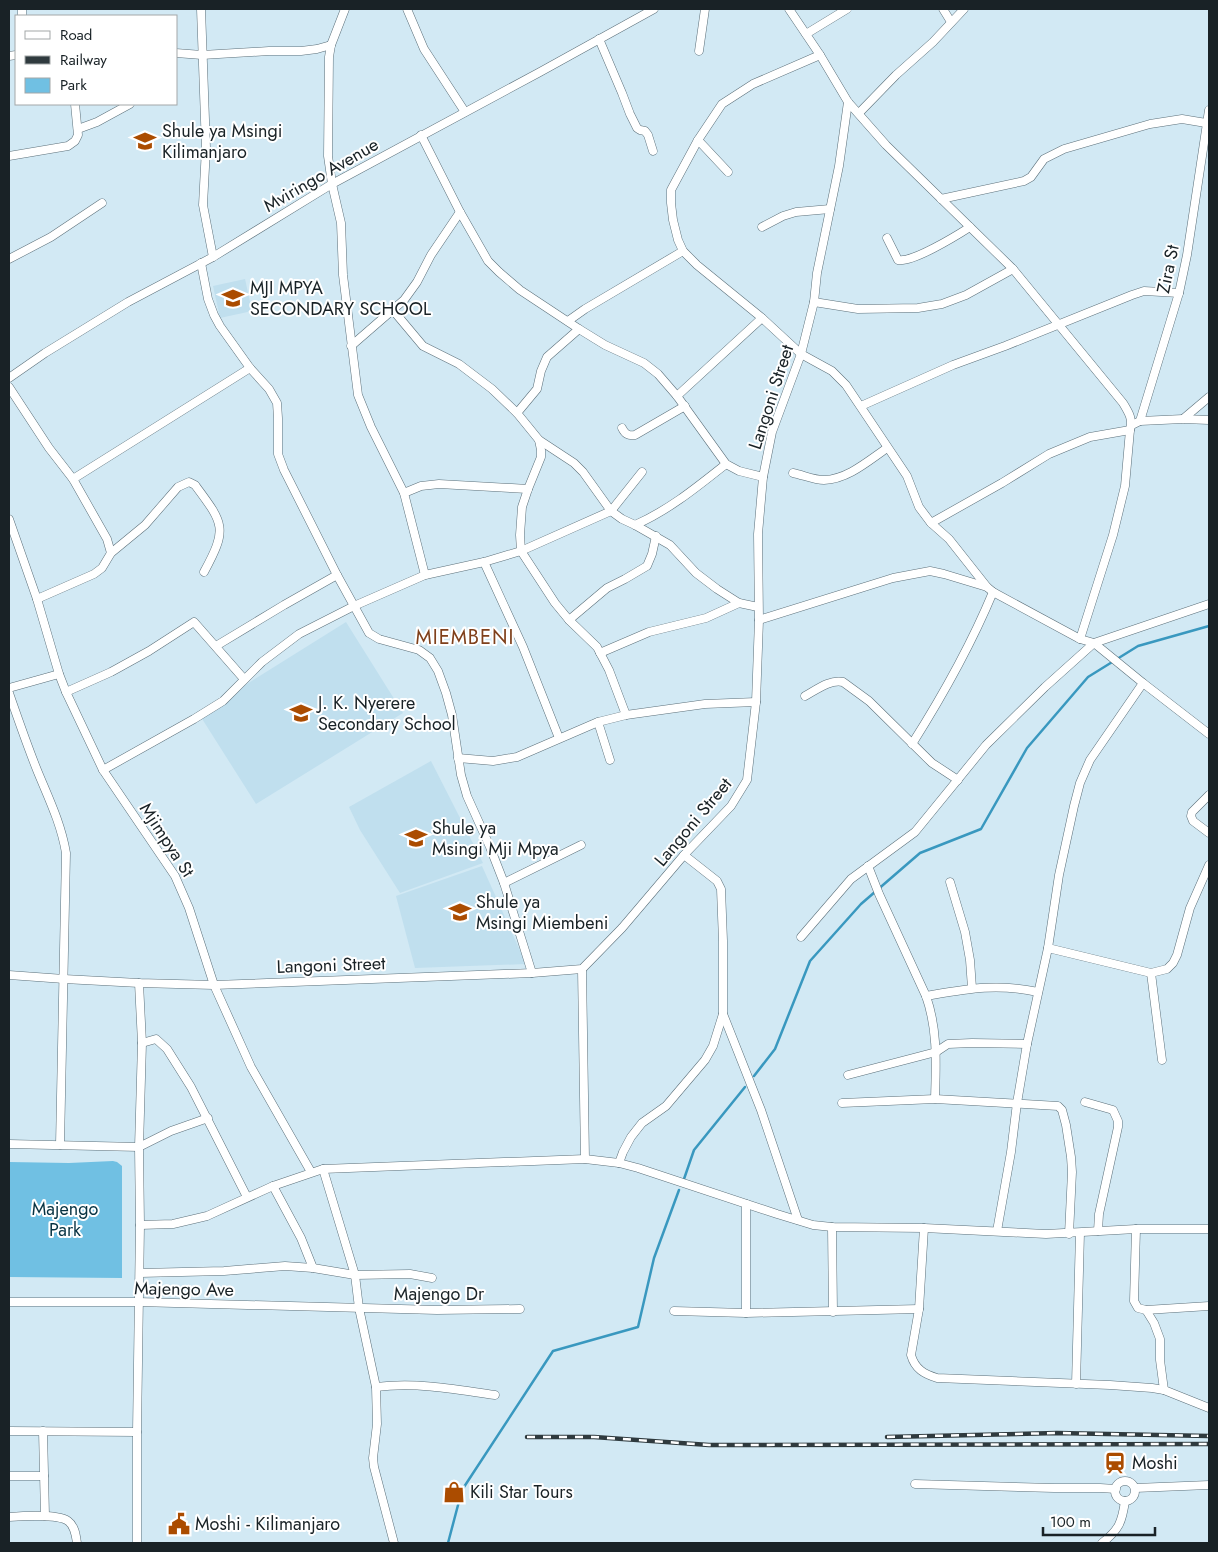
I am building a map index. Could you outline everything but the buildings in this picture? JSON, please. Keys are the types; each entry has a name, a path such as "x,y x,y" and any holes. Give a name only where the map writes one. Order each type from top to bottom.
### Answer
{"street":[{"path":"201,9 206,148 203,205 213,257"},
{"path":"345,9 331,45 329,57 328,156 341,223 343,275 351,346 358,395 363,410 404,493 424,576"},
{"path":"407,9 424,49 465,112"},
{"name":"Mviringo Avenue","path":"9,378 45,353 128,302 213,257 332,184 654,9"},
{"path":"699,51 706,9"},
{"path":"789,9 820,55 848,102 886,145 1012,269 1131,416 1125,486 1100,580 1080,639"},
{"path":"806,34 847,9"},
{"path":"943,9 951,22"},
{"path":"859,113 933,42 964,9"},
{"path":"599,39 630,114 637,128 645,131 648,135 653,151"},
{"path":"178,53 202,55 301,51 331,45"},
{"path":"820,55 753,84 722,104 698,140 671,190 673,220 678,240 683,251 698,265 762,318 801,354 832,371 846,385 907,476 919,507 931,523 949,539 990,589"},
{"name":"Langoni Street","path":"9,975 138,983 214,984 532,973 582,969 622,928 684,855 731,806 747,780 756,702 758,534 764,477 772,432 801,354 814,302 817,273 839,166 848,102"},
{"path":"9,156 68,146 75,141 78,135 76,105"},
{"path":"78,129 97,122 128,105"},
{"name":"Zira St","path":"1140,421 1179,293 1187,255 1209,110"},
{"path":"941,199 1024,180 1030,177 1044,159 1050,155 1064,149 1150,124 1182,119 1207,127"},
{"path":"422,135 460,212 488,261 520,290 568,322 605,345 644,363 658,374 677,396 726,464 764,477"},
{"path":"698,140 728,172"},
{"path":"9,259 51,237 102,203"},
{"path":"762,227 783,216 796,212 830,209"},
{"path":"351,346 404,300 460,212"},
{"path":"887,238 894,255 898,260 902,261 929,250 970,227"},
{"path":"568,322 585,309 683,251"},
{"path":"201,263 208,300 214,315 250,368 269,389 277,403 278,454 284,470 337,575 369,633 379,639 419,650 430,658 438,671 452,715 458,758 467,796 504,883 532,973"},
{"path":"814,302 858,309 918,308 942,304 966,295 1012,269"},
{"path":"861,406 953,365 1144,292 1179,293"},
{"path":"392,309 423,346 459,364 492,389 517,413 539,440 574,463 583,472 611,510 622,519 670,545 704,580 739,603 758,607"},
{"path":"677,396 762,318"},
{"path":"517,413 537,389 541,371 547,357 579,329"},
{"path":"73,478 250,368"},
{"path":"9,386 49,448 73,478 107,539 111,553"},
{"path":"1183,419 1209,397"},
{"path":"622,428 630,436 635,435 685,406"},
{"path":"931,523 1002,483 1048,454 1090,436 1131,428 1140,421 1209,420"},
{"path":"539,440 541,458 522,507 521,551 545,589 569,620 597,647 609,670 626,716"},
{"path":"793,473 822,480 840,477 856,469 887,448"},
{"path":"636,525 684,498 726,464"},
{"path":"103,770 223,701 262,662 299,634 354,606 424,576 521,551 611,510 642,472"},
{"path":"37,599 94,574 102,568 111,553 145,525 178,487 190,482 216,514 219,521 220,533 214,554 204,572"},
{"path":"404,493 420,486 439,484 528,489"},
{"name":"Mjimpya St","path":"9,519 37,599 66,692 103,770 175,876 190,908 214,984 258,1082 311,1172"},
{"path":"569,620 607,588 647,566 656,536"},
{"path":"484,562 523,647 559,738"},
{"path":"758,620 893,578 930,571 944,574 990,589 1080,639 1094,643 1209,734"},
{"path":"216,646 337,575"},
{"path":"912,744 932,713 978,628 990,589"},
{"path":"600,653 649,632 706,618 739,603"},
{"path":"801,937 851,879 914,832 986,745 1045,687 1094,643 1209,604"},
{"path":"66,692 111,672 149,651 194,622 244,679"},
{"path":"9,688 59,674"},
{"path":"805,696 826,685 837,681 843,682 869,701 932,763 958,780"},
{"path":"997,1231 1027,1044 1048,948 1059,875 1080,783 1090,760 1143,683"},
{"path":"9,694 36,769 63,835 66,853 60,1145"},
{"path":"458,758 493,761 517,757 598,722 626,716 705,704 756,702"},
{"path":"598,722 610,760"},
{"path":"1209,794 1192,812 1191,816 1193,820 1209,833"},
{"path":"504,883 581,845"},
{"path":"620,1164 623,1152 631,1137 642,1123 666,1106 705,1060 713,1046 723,1014 723,934 720,889 717,881 684,855"},
{"path":"868,866 932,1013 936,1052 935,1099"},
{"path":"1048,948 1151,973 1167,969 1177,955 1190,908 1209,866"},
{"path":"950,882 970,960 972,988"},
{"path":"582,969 585,1158"},
{"path":"1151,973 1162,1060"},
{"path":"137,1543 138,1302 140,1273 138,1147 142,1043 138,983"},
{"path":"926,996 972,988 1002,986 1038,992"},
{"path":"723,1014 761,1110 798,1220"},
{"path":"142,1043 156,1039 168,1049 208,1118 247,1197"},
{"path":"848,1075 936,1052 948,1044 1027,1044"},
{"path":"842,1103 935,1099 1058,1106 1062,1110 1068,1135 1072,1172 1069,1234"},
{"path":"1085,1102 1113,1110 1118,1121 1099,1214 1098,1231"},
{"path":"9,1144 138,1147 171,1131 208,1118"},
{"path":"140,1225 173,1224 206,1216 273,1186 323,1169 585,1158 660,1174 813,1225 1046,1234 1136,1229 1209,1229"},
{"path":"323,1169 356,1275 359,1308 376,1387 377,1424 373,1458 374,1467 394,1543"},
{"path":"273,1186 301,1238 313,1268"},
{"path":"746,1204 746,1313"},
{"path":"832,1227 833,1312"},
{"path":"924,1228 919,1309 911,1354 917,1367 926,1375 938,1378 1120,1386 1164,1390 1209,1408"},
{"path":"1136,1229 1134,1301 1138,1308 1146,1310 1209,1306"},
{"path":"1076,1384 1080,1233"},
{"path":"140,1273 224,1271 285,1266 313,1268 356,1275 410,1274 432,1278"},
{"name":"Majengo Ave","path":"9,1302 138,1302 359,1308"},
{"name":"Majengo Dr","path":"359,1308 520,1309"},
{"path":"674,1310 746,1313 919,1309"},
{"path":"1146,1310 1154,1323 1160,1339 1160,1360 1164,1390"},
{"path":"376,1387 395,1385 438,1387 495,1395"},
{"path":"9,1431 137,1432"},
{"path":"43,1431 45,1516"},
{"path":"9,1476 44,1476"},
{"path":"1131,1483 1135,1488 1133,1497 1125,1501 1118,1498 1116,1490 1119,1484 1131,1483"},
{"path":"915,1484 1100,1488 1116,1490"},
{"path":"1135,1488 1209,1485"},
{"path":"1102,1543 1118,1528 1125,1501"},
{"path":"9,1517 45,1516 67,1520 72,1525 76,1534 77,1543"}],"shaded area":[{"name":"MJI MPYA SECONDARY SCHOOL","path":"245,279 252,311 220,318 213,286"},
{"name":"J. K. Nyerere Secondary School","path":"346,622 403,713 256,804 199,714"},
{"path":"431,761 483,863 400,893 360,830 349,807"},
{"path":"482,866 526,964 415,968 396,896"}],"green space":[{"name":"Majengo Park","path":"113,1161 122,1166 122,1278 9,1277 9,1162 69,1163"}],"waterway":[{"path":"754,1076 775,1049 810,961 861,904 920,853 981,829 1027,748 1088,677 1138,646 1209,626"},
{"path":"684,1179 694,1150 745,1087"},
{"path":"448,1543 462,1490 553,1351 638,1327 654,1258 679,1190"}],"railway":[{"path":"887,1437 1057,1433 1209,1436"},
{"path":"527,1437 594,1437 709,1445 1209,1444"}],"place":[{"name":"Shule ya Msingi Kilimanjaro","path":"145,141"},
{"name":"MJI MPYA SECONDARY SCHOOL","path":"233,298"},
{"name":"J. K. Nyerere Secondary School","path":"301,713"},
{"name":"Shule ya Msingi Mji Mpya","path":"416,838"},
{"name":"Shule ya Msingi Miembeni","path":"460,912"},
{"name":"Moshi","path":"1115,1463"},
{"name":"Kili Star Tours","path":"454,1492"},
{"name":"Moshi - Kilimanjaro","path":"179,1524"}],"district":[{"name":"MIEMBENI","path":"465,637"}]}
